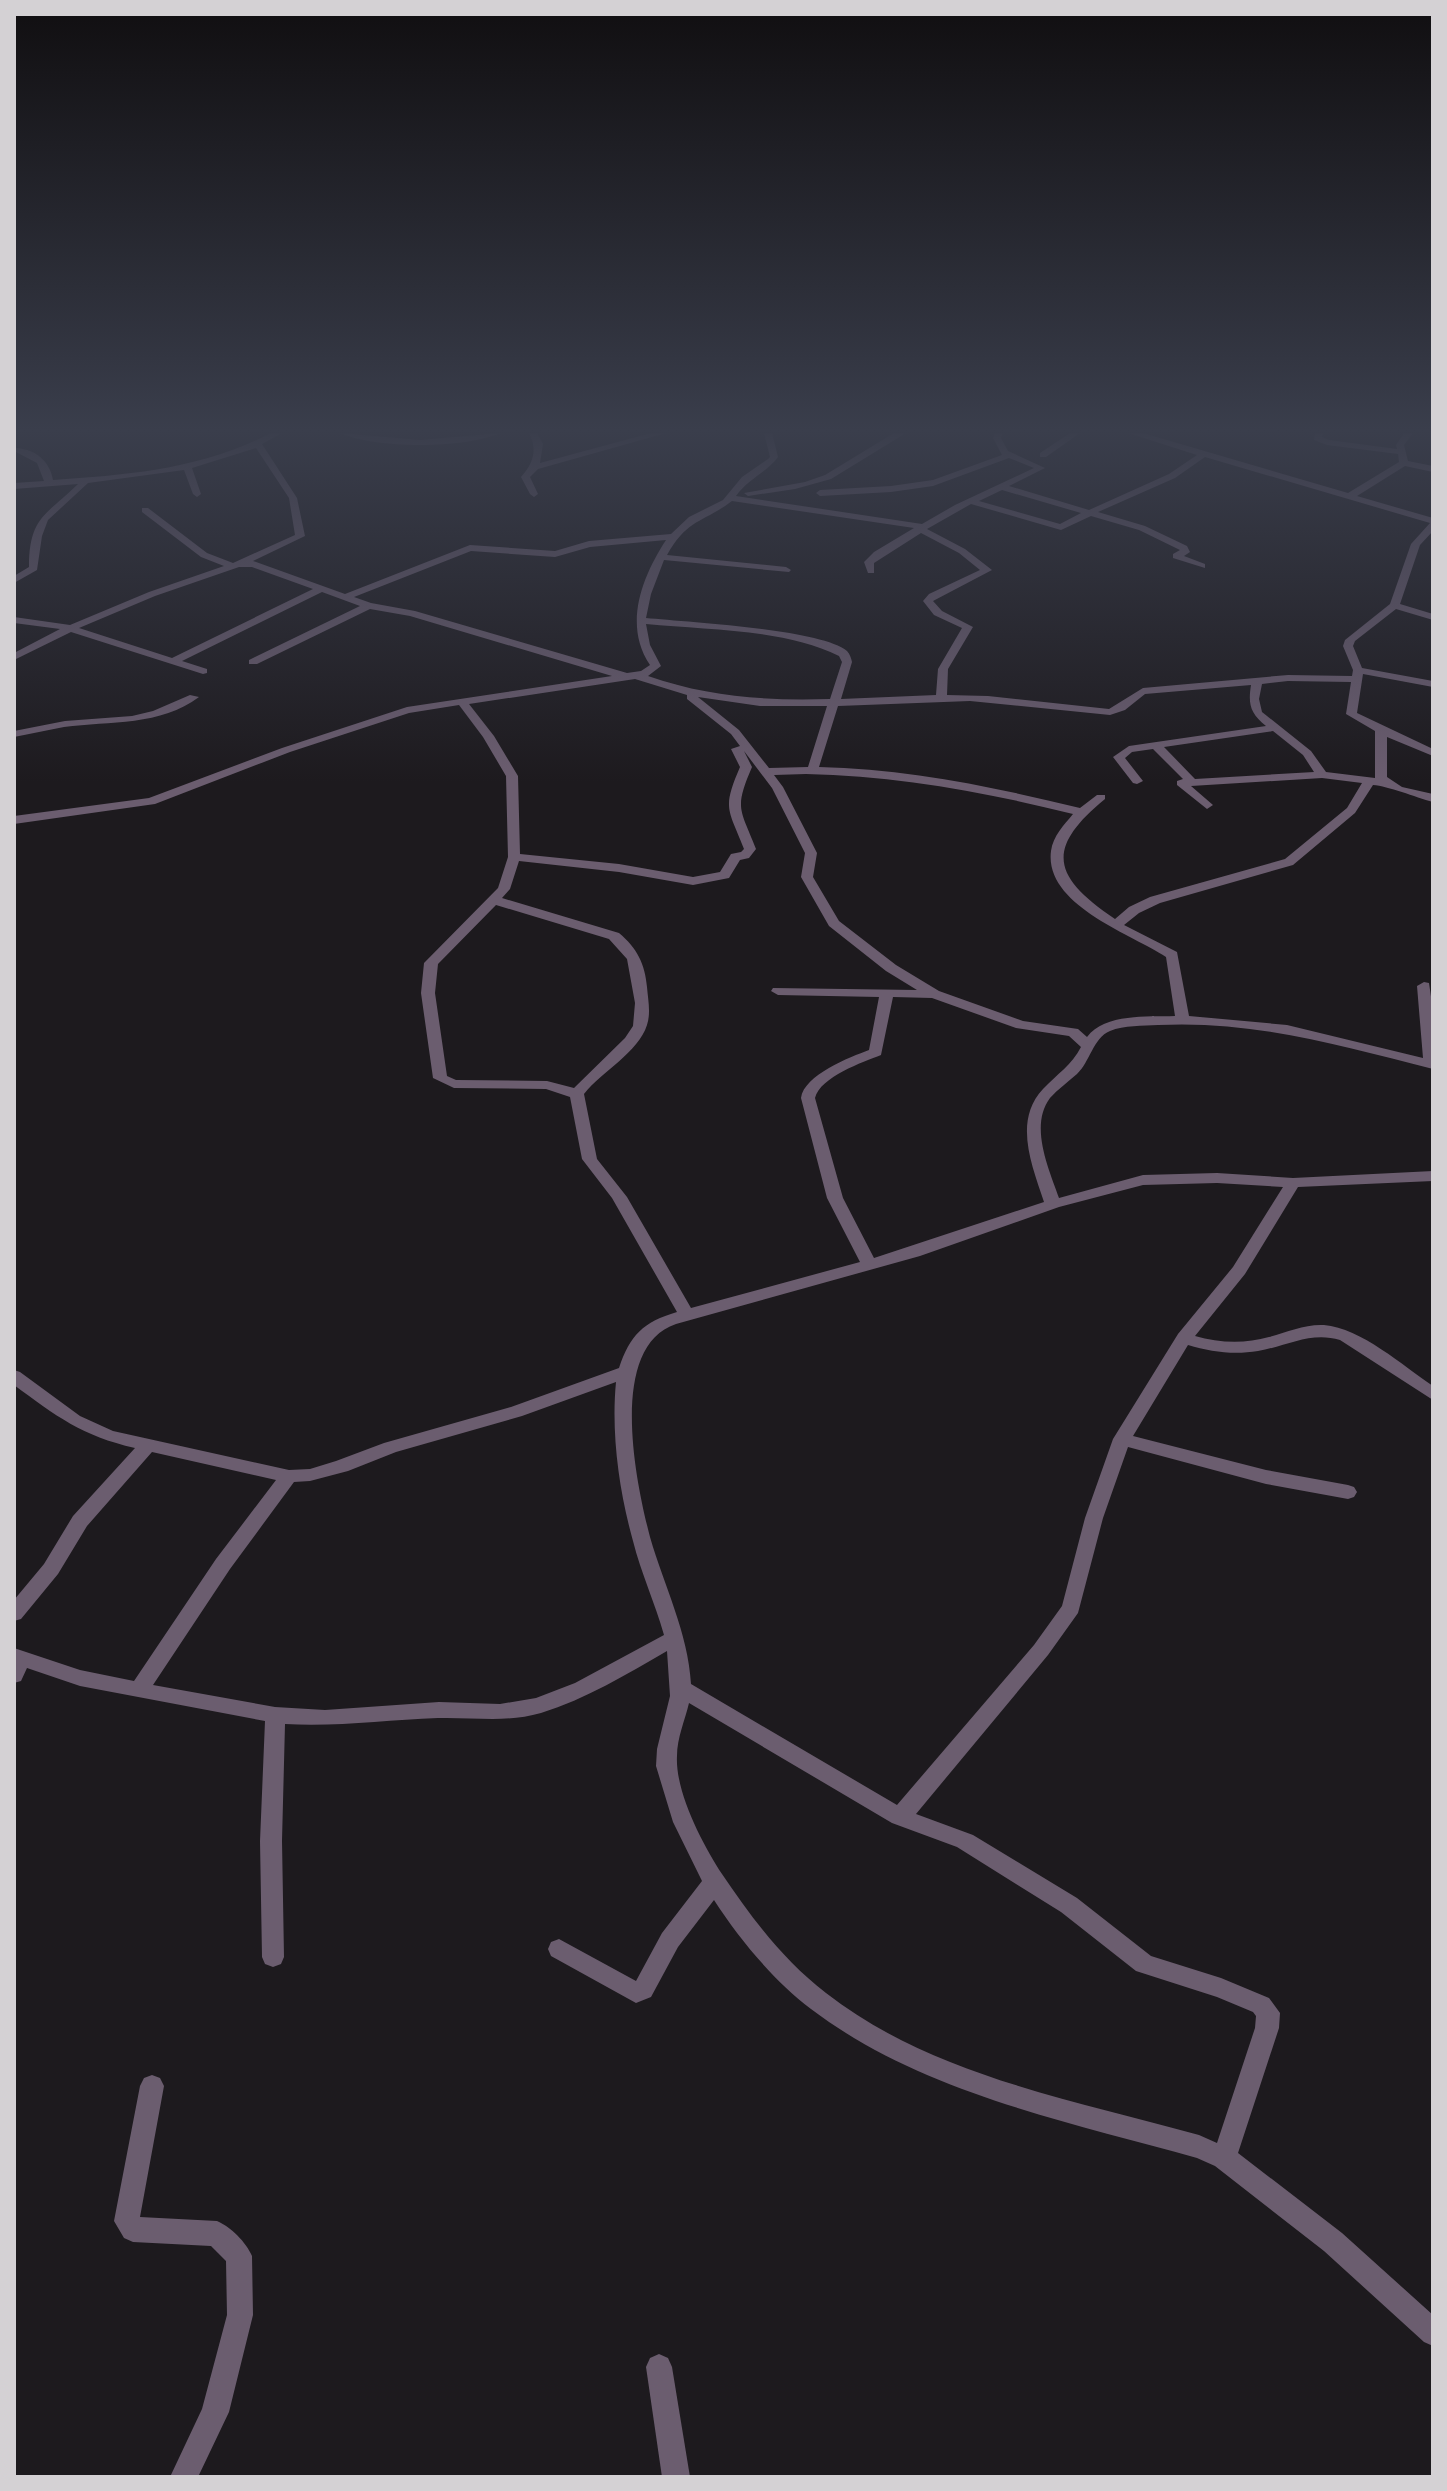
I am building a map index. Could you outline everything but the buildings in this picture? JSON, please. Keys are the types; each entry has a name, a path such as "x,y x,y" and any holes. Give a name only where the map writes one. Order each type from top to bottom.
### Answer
{"street":[{"path":"14,580 34,568 34,549"},
{"path":"196,549 204,555 236,565 266,566 369,606 411,613 727,702 794,704 941,698 1004,700 1110,712 1123,708 1133,695 1143,691 1357,674 1433,684"},
{"path":"14,657 70,628 271,549"},
{"path":"346,597 467,549"},
{"path":"488,549 555,554 571,549"},
{"path":"667,549 647,591 641,635 656,666 679,689 735,732 766,772 807,843 811,853 807,877 834,923 891,968 934,994 1021,1025 1073,1032 1088,1046"},
{"path":"871,571 869,562 872,557 885,549"},
{"path":"941,698 943,669 968,627 938,613 928,601 987,570 959,549"},
{"path":"1186,549 1177,555 1178,558 1202,566"},
{"path":"1414,549 1395,605 1350,640 1348,646 1357,674 1351,714 1433,753"},
{"path":"663,557 786,570"},
{"path":"174,661 323,588"},
{"path":"1395,605 1433,617"},
{"path":"253,662 369,606"},
{"path":"14,620 70,628 203,671"},
{"path":"641,620 780,636 839,650 847,662 813,768"},
{"path":"14,820 151,801 407,710 633,677 656,666"},
{"path":"1257,682 1254,699 1257,713 1307,753 1322,775"},
{"path":"14,734 57,725 132,719 157,713 194,697"},
{"path":"461,700 512,776 514,857 504,889 438,952 428,972 440,1078 454,1084 547,1085 577,1094"},
{"path":"1137,781 1119,757 1129,749 1272,728"},
{"path":"1381,730 1381,778 1385,783"},
{"path":"514,857 619,868 693,881 725,875 735,857 745,855 750,849 733,806 734,795 746,767 736,748 735,732"},
{"path":"1156,745 1191,781"},
{"path":"766,772 813,768 874,771 971,785 1080,812"},
{"path":"1207,805 1181,784 1322,775 1385,783 1433,798"},
{"path":"1116,925 1134,910 1155,900 1289,862 1351,810 1362,798 1370,780"},
{"path":"1101,797 1080,812 1061,840 1056,870 1067,887 1116,925 1172,955 1183,1020"},
{"path":"494,900 614,936 628,947 636,960 641,1025 633,1037 588,1077 577,1094 590,1159 643,1235 687,1315"},
{"path":"1053,1204 1041,1163 1034,1115 1041,1101 1080,1063 1088,1046 1103,1029 1183,1020 1255,1025 1312,1035 1432,1065 1424,986"},
{"path":"778,991 886,996 934,994"},
{"path":"870,1265 835,1198 809,1091 849,1062 876,1052 886,996"},
{"path":"1433,1176 1293,1183 1217,1178 1143,1180 1053,1204 870,1265 653,1327 639,1341 626,1372 626,1440 633,1504 641,1539 674,1638 681,1688 666,1759 673,1794 687,1829 715,1881 756,1938 808,1991 885,2045 984,2083 1199,2147 1224,2158 1333,2242 1433,2333"},
{"path":"900,1817 1041,1650 1071,1608 1094,1518 1122,1439 1184,1338 1239,1270 1293,1183"},
{"path":"1184,1338 1231,1349 1263,1345 1308,1330 1330,1330 1346,1336 1433,1394"},
{"path":"14,1376 87,1428 147,1446 289,1476 331,1469 390,1447 516,1412 626,1372"},
{"path":"1122,1439 1222,1467 1348,1492"},
{"path":"14,1614 51,1569 80,1521 147,1446"},
{"path":"139,1690 223,1564 289,1476"},
{"path":"16,1663 275,1715 325,1718 439,1710 500,1712 538,1706 582,1689 674,1638"},
{"path":"681,1688 900,1817 965,1841 1069,1905 1144,1964 1221,1988 1261,2005 1268,2013 1267,2028 1224,2158"},
{"path":"273,1957 271,1841 275,1715"},
{"path":"559,1949 636,1993 643,1990 670,1940 715,1881"},
{"path":"152,2086 127,2221 133,2229 217,2234 239,2256 240,2315 215,2412 184,2477"},
{"path":"659,2367 676,2477"}]}
